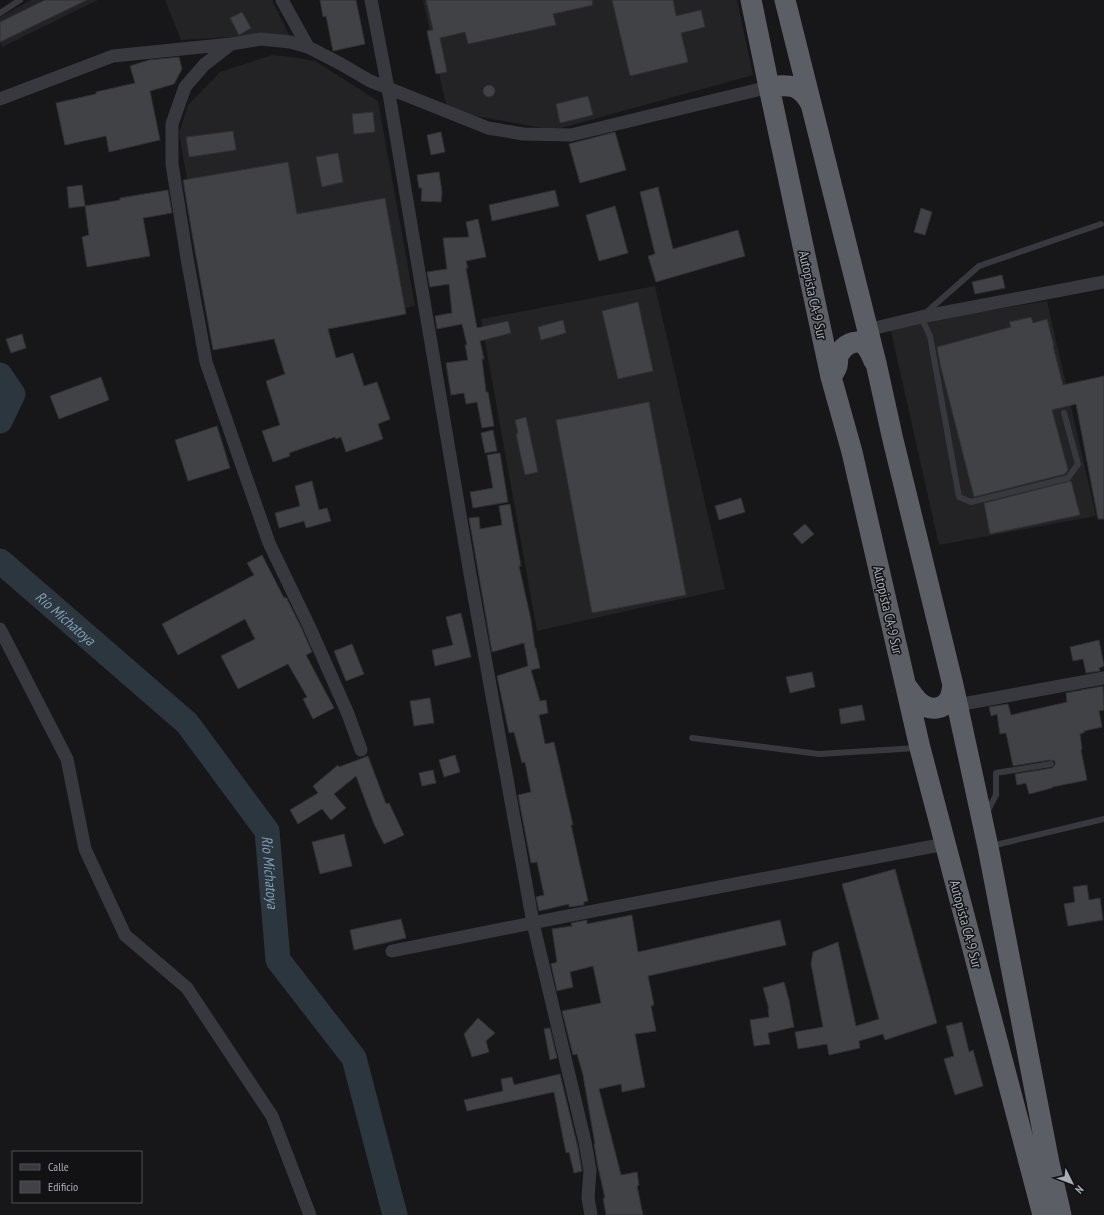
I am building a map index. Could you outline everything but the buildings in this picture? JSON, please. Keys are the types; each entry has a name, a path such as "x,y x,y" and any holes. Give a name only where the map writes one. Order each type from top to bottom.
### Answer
{"highway":[{"name":"Autopista CA-9 Sur","path":"751,0 831,378 852,452 905,686 1043,1215"},
{"path":"785,0 876,363 895,448 953,685 988,847 1061,1215"},
{"path":"769,87 786,85 796,88 806,96 812,106"},
{"path":"831,378 837,367 841,350 852,343 857,342 864,344 876,363"},
{"path":"905,686 919,702 926,707 933,709 940,707 947,702 953,685"}],"street":[{"path":"282,0 308,48"},
{"path":"371,0 388,88 470,574 533,923 585,1142 590,1170 588,1198 591,1215"},
{"path":"0,99 113,56 262,40 290,42 308,48 341,64 370,81 488,128 523,134 571,135 769,87"},
{"path":"231,44 204,65 185,87 172,124 172,164 186,258 206,362 269,543 309,626 348,714 361,750"},
{"path":"867,330 921,317 1104,282"},
{"path":"0,629 67,759 85,849 125,935 187,988 255,1090 272,1116 310,1215"},
{"path":"957,705 1104,678"},
{"path":"392,951 945,844"}],"lane":[{"path":"0,13 20,0"},
{"path":"1064,413 1078,464 1068,478 971,502 959,497 930,336 921,317 979,266 1101,224"},
{"path":"692,738 819,754 920,748"},
{"path":"982,822 996,795 996,773 1051,764"},
{"path":"988,847 1104,819"}],"shaded area":[{"path":"31,0 98,0 2,47 0,42 0,17"},
{"path":"165,0 272,0 290,37 263,35 181,40"},
{"path":"423,0 737,0 753,75 554,130 448,111"},
{"path":"272,55 315,61 378,101 415,306 216,347 179,133 188,105 220,72"},
{"path":"655,286 725,589 537,631 481,319"},
{"path":"1047,301 1096,516 939,545 890,327"}],"waterway":[{"name":"Río Michatoya","path":"0,375 13,394 0,421"},
{"name":"Río Michatoya","path":"0,561 187,723 267,831 278,960 354,1058 395,1215"}]}
